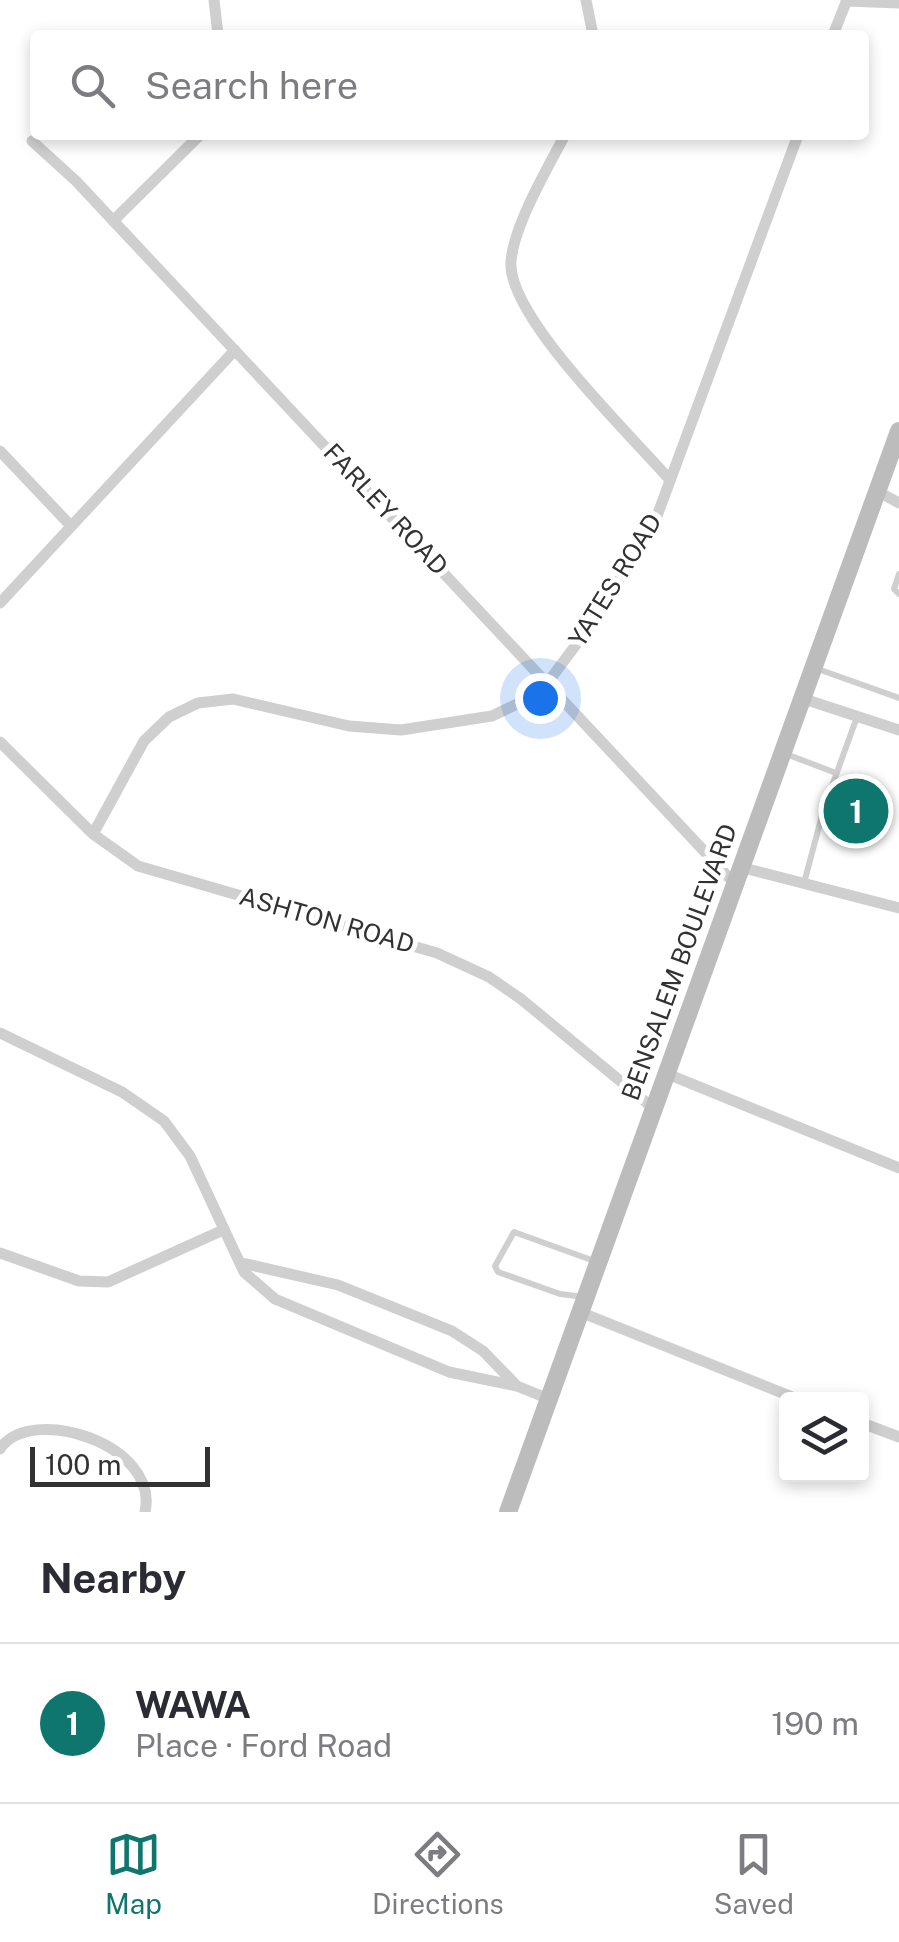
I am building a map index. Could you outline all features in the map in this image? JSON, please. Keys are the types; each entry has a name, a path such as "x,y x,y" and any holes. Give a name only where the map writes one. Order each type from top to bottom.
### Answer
{"main road":[{"name":"BENSALEM BOULEVARD","path":"508,1512 899,431"}],"street":[{"path":"214,0 217,30"},
{"path":"586,0 592,30"},
{"path":"835,30 846,0 899,3"},
{"path":"112,220 195,140"},
{"path":"563,140 512,254 514,284 536,326 670,480"},
{"name":"YATES ROAD","path":"92,834 144,741 169,717 198,703 233,699 349,726 400,730 492,716 528,701 548,684 636,556 670,480 796,140"},
{"name":"FARLEY ROAD","path":"32,141 112,220 548,684 737,875"},
{"path":"0,603 235,350"},
{"path":"0,450 71,526"},
{"path":"877,491 899,503"},
{"path":"801,698 899,730"},
{"name":"ASHTON ROAD","path":"0,742 92,834 138,866 424,948 489,977 653,1108"},
{"path":"737,875 804,883 899,908"},
{"path":"0,1033 122,1092 164,1121 190,1156 221,1231 262,1290 290,1307 349,1327 449,1372 517,1386 549,1399"},
{"path":"665,1073 899,1168"},
{"path":"0,1254 79,1280 108,1282 221,1231"},
{"path":"242,1263 338,1285 452,1331 483,1351 517,1386"},
{"path":"583,1305 782,1392"},
{"path":"0,1448 14,1434 41,1426 109,1448 128,1457 142,1474 148,1497 145,1512"},
{"path":"869,1426 899,1437"}],"lane":[{"path":"899,574 894,589 899,594"},
{"path":"812,668 899,698"},
{"path":"804,883 857,716"},
{"path":"782,752 836,774"},
{"path":"583,1305 498,1272 495,1266 514,1232 598,1262"}],"building":[{"path":"848,788 879,794 877,802 872,801 867,821 874,823 871,835 838,826"}],"place":[{"name":"WAWA","path":"856,811"}]}
